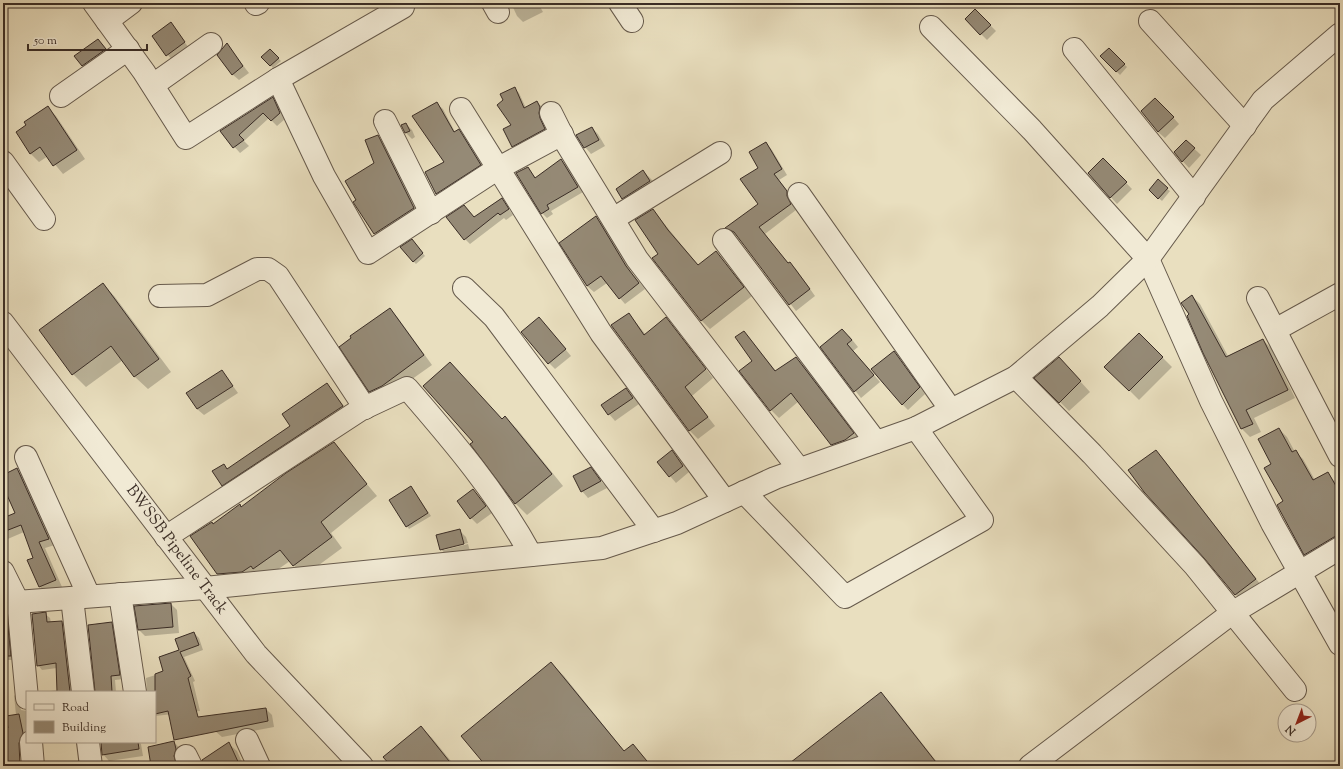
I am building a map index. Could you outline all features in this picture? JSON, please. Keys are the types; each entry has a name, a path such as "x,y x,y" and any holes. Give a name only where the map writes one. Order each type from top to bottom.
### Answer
{"street":[{"path":"94,3 153,85 186,138 278,79 403,7"},
{"path":"107,21 131,3"},
{"path":"620,3 632,22"},
{"path":"1150,21 1245,126"},
{"path":"931,27 1032,130 1148,259 1211,401 1272,523 1340,644"},
{"path":"10,603 205,588 602,548 677,523 799,469 916,428 1016,377 1100,306 1148,259 1263,100 1340,34"},
{"path":"153,85 211,44"},
{"path":"61,96 128,49"},
{"path":"1074,49 1194,197"},
{"path":"278,79 324,176 368,253 497,169 562,134"},
{"path":"460,109 601,333 735,497 845,597 982,520 916,428"},
{"path":"551,113 637,259 799,469"},
{"path":"385,121 431,213"},
{"path":"613,219 720,153"},
{"path":"3,162 44,219"},
{"path":"799,194 950,410"},
{"path":"724,240 876,442"},
{"path":"160,296 207,295 257,269 268,269 278,276 365,408"},
{"path":"464,288 494,317 654,531"},
{"path":"1275,330 1340,294"},
{"path":"1258,298 1275,330 1334,430 1340,456"},
{"name":"BWSSB Pipeline Track","path":"3,323 256,654 362,766"},
{"path":"1016,377 1092,454 1195,566 1295,690"},
{"path":"166,537 365,408 407,388 458,447 514,523 531,555"},
{"path":"26,457 81,597 83,691"},
{"path":"1030,766 1232,613 1340,548"},
{"path":"3,572 26,692"},
{"path":"120,594 135,691"},
{"path":"247,740 260,766"},
{"path":"31,743 33,766"},
{"path":"88,743 91,766"}],"building":[{"path":"975,9 991,25 980,35 965,19"},
{"path":"171,22 185,42 166,56 152,36"},
{"path":"98,39 106,49 82,66 74,56"},
{"path":"227,43 243,66 232,75 217,55"},
{"path":"1109,48 1125,64 1116,72 1100,56"},
{"path":"270,49 279,58 270,66 261,57"},
{"path":"515,87 524,108 537,101 540,107 540,118 545,129 512,147 503,129 511,125 497,105 503,100 500,94"},
{"path":"273,97 280,113 271,121 263,113 239,135 244,140 233,148 220,131"},
{"path":"1155,98 1174,117 1158,132 1141,111"},
{"path":"437,102 454,132 459,129 481,165 436,194 425,172 444,162 412,116"},
{"path":"48,106 77,150 53,166 40,147 30,154 16,132 26,125 24,122"},
{"path":"406,123 410,131 405,133 401,125"},
{"path":"592,127 599,140 584,148 576,135"},
{"path":"378,135 414,208 374,234 353,202 356,200 345,181 374,163 365,140"},
{"path":"1186,140 1195,148 1182,162 1174,152"},
{"path":"766,142 782,169 774,174 787,191 787,196 791,204 759,227 788,263 790,262 810,289 789,305 734,232 725,228 758,204 740,179 758,168 749,152"},
{"path":"1103,158 1127,182 1110,198 1088,173"},
{"path":"561,159 578,187 547,205 549,209 541,214 516,173 528,167 535,178"},
{"path":"643,170 650,181 622,199 616,189"},
{"path":"1158,179 1168,188 1158,199 1149,190"},
{"path":"502,198 509,209 500,215 498,213 464,240 446,217 464,205 474,217"},
{"path":"653,209 668,230 698,265 716,251 744,287 701,321 652,258 658,254 635,220"},
{"path":"596,216 626,266 639,283 619,299 601,276 587,286 559,243"},
{"path":"412,239 423,253 413,262 400,247"},
{"path":"103,283 159,359 134,377 111,346 72,375 39,330"},
{"path":"1192,295 1226,357 1263,339 1288,390 1246,410 1253,424 1241,429 1203,353 1187,316 1189,314 1181,303"},
{"path":"390,308 424,355 382,386 369,392 339,347 351,338 350,336"},
{"path":"629,313 644,335 666,317 706,369 685,387 708,417 689,431 611,325"},
{"path":"539,317 566,349 548,364 521,332"},
{"path":"842,329 852,340 847,344 874,375 854,392 820,347"},
{"path":"744,331 775,371 796,357 854,433 845,440 831,445 791,393 770,411 739,371 752,361 735,337"},
{"path":"1139,333 1163,357 1129,391 1104,367"},
{"path":"894,351 920,387 902,405 871,369"},
{"path":"1059,357 1081,381 1059,403 1034,378"},
{"path":"450,362 502,419 505,416 552,474 515,504 470,444 473,442 423,386"},
{"path":"222,370 233,386 197,409 186,393"},
{"path":"327,383 343,406 222,486 212,471 224,464 227,469 290,426 282,414"},
{"path":"626,388 633,398 608,415 601,405"},
{"path":"1279,428 1292,452 1296,450 1313,480 1328,472 1340,493 1340,536 1334,537 1304,555 1277,505 1283,501 1264,468 1271,464 1258,439"},
{"path":"334,442 367,484 321,522 332,537 293,566 280,550 253,569 251,566 242,572 217,574 190,536 212,522 213,524 240,504 241,507 286,473"},
{"path":"672,450 683,466 669,477 657,462"},
{"path":"1156,450 1256,579 1235,595 1204,558 1144,492 1128,470"},
{"path":"591,467 601,481 581,492 573,476"},
{"path":"17,468 49,539 39,542 56,580 39,587 27,560 33,558 21,525 3,532 3,518 15,513 3,486 3,475"},
{"path":"411,486 428,513 406,527 389,500"},
{"path":"473,489 486,506 470,519 457,501"},
{"path":"460,529 464,544 440,550 436,535"},
{"path":"171,603 173,627 138,630 134,606"},
{"path":"46,612 47,622 62,621 70,691 57,691 56,663 37,666 32,614"},
{"path":"3,617 7,617 11,656 3,656"},
{"path":"112,622 120,675 111,676 112,691 95,691 88,625"},
{"path":"194,632 199,645 180,652 191,676 188,678 198,717 266,708 268,721 174,740 168,711 156,714 155,674 163,671 159,657 179,650 175,639"},
{"path":"551,662 624,751 633,744 651,766 486,766 461,736"},
{"path":"881,692 939,766 786,766"},
{"path":"19,714 23,733 19,743 20,766 3,766 3,729 8,728 6,716"},
{"path":"421,726 453,766 391,766 383,757"},
{"path":"174,741 176,749 174,756 177,766 151,766 148,747"},
{"path":"229,742 240,766 203,766 202,760"},
{"path":"101,743 138,743 139,749 102,755"}]}
